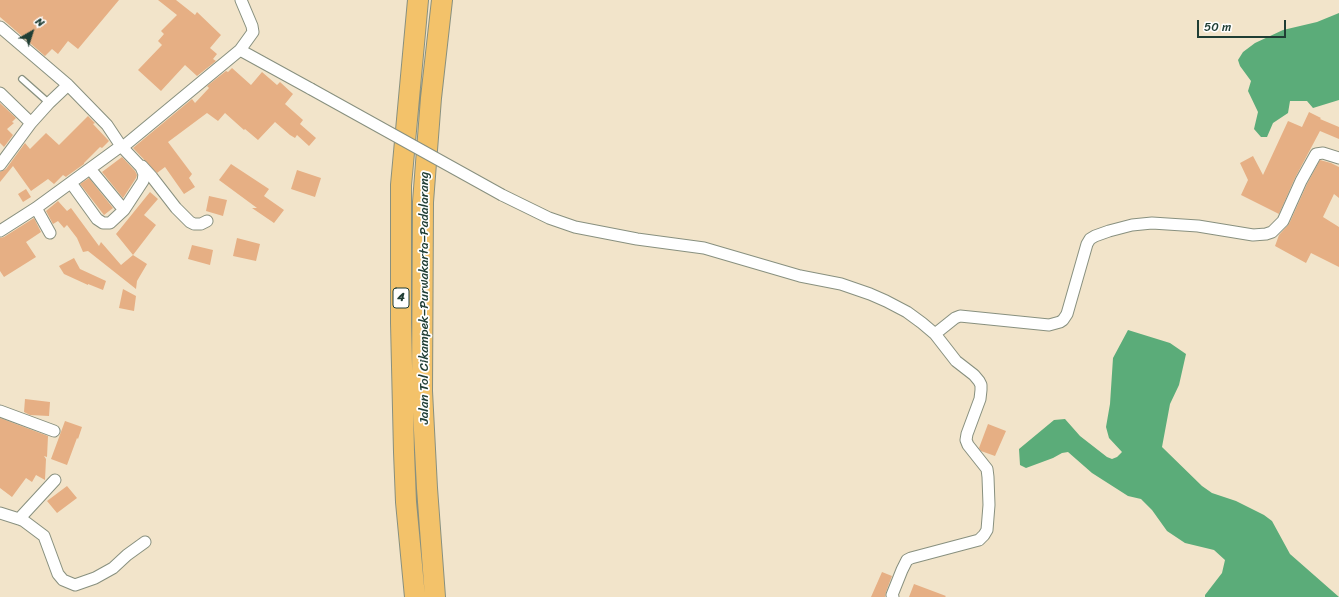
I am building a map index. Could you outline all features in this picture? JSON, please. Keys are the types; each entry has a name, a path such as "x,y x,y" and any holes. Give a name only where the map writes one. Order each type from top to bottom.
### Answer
{"highway":[{"name":"Jalan Tol Cikampek–Purwakarta–Padalarang","path":"414,597 406,502 400,323 401,185 418,0"},
{"name":"Jalan Tol Cikampek–Purwakarta–Padalarang","path":"435,597 422,391 423,202 431,98 442,0"}],"street":[{"path":"0,231 36,208 122,146 240,50 253,32 241,0"},
{"path":"0,26 68,85 108,126 144,174 143,181 124,210 110,222 103,223 97,219 70,183"},
{"path":"240,50 502,195 549,218 576,227 637,239 704,248 800,276 841,284 886,301 907,312 922,323 935,334 956,361 974,375 981,385 982,390 980,399 966,440 968,445 987,469 989,505 987,530 979,540 907,560 892,595 893,597"},
{"path":"2,158 49,103 68,85"},
{"path":"0,93 32,123"},
{"path":"122,146 152,177 176,208 190,222 194,224 201,224 207,221"},
{"path":"935,334 957,316 1049,325 1060,322 1067,314 1087,244 1096,236 1109,231 1132,225 1152,223 1198,226 1253,235 1272,232 1283,220 1301,181 1316,154 1323,153 1339,158"},
{"path":"90,169 124,210"},
{"path":"36,208 50,233"},
{"path":"0,411 54,431"},
{"path":"19,519 55,480"},
{"path":"0,513 24,521 44,536 58,574 63,580 75,585 95,578 113,568 127,555 145,542"}],"lane":[{"path":"22,79 49,103"}],"green space":[{"path":"1339,13 1339,100 1313,108 1307,101 1290,101 1288,113 1273,123 1267,137 1261,137 1254,129 1258,112 1248,91 1251,81 1240,66 1238,60 1243,52 1255,43 1283,30 1317,22"},
{"path":"1128,330 1170,343 1186,354 1179,385 1170,404 1162,447 1202,486 1212,493 1236,501 1264,515 1272,521 1290,554 1339,597 1205,597 1222,573 1225,560 1214,550 1185,543 1167,531 1152,510 1141,499 1128,496 1092,473 1068,452 1062,453 1026,468 1020,465 1019,449 1054,420 1065,419 1080,436 1107,457 1112,459 1117,457 1122,452 1109,438 1106,427 1110,404 1113,358"}],"building":[{"path":"0,0 119,0 78,49 68,41 58,54 52,49 45,56 0,17"},
{"path":"158,0 176,0 195,15 197,12 221,35 210,48 217,54 213,59 216,61 197,76 185,65 161,91 138,70 162,45 158,41 164,34 161,31 177,15"},
{"path":"232,68 251,85 262,72 277,85 280,82 293,94 285,104 303,120 300,124 316,138 309,146 297,135 295,138 275,122 258,140 225,113 218,121 207,113 168,142 192,174 189,178 195,187 184,194 165,167 157,173 133,148 192,99 195,103 209,88 207,86"},
{"path":"0,103 16,118 12,122 14,123 7,129 13,135 4,147 0,143"},
{"path":"1309,112 1321,118 1320,119 1339,127 1339,139 1320,131 1295,178 1279,214 1241,195 1248,180 1240,163 1253,156 1263,175 1288,121 1302,127"},
{"path":"88,116 95,123 93,124 109,141 102,148 100,147 84,164 66,177 63,175 54,184 48,179 31,191 13,166 0,182 0,172 6,169 25,143 30,149 46,133 59,145"},
{"path":"122,157 137,175 123,198 102,172"},
{"path":"1320,160 1339,167 1339,198 1334,194 1323,217 1339,227 1339,267 1311,253 1306,263 1275,246 1279,235 1289,224 1307,184"},
{"path":"231,164 269,189 264,196 284,210 274,223 252,208 257,208 219,180"},
{"path":"297,170 321,178 315,197 291,189"},
{"path":"89,178 113,208 104,215 80,184"},
{"path":"26,189 31,197 23,202 18,194"},
{"path":"150,192 158,199 144,215 156,225 133,255 116,234"},
{"path":"209,196 227,200 223,216 206,211"},
{"path":"58,201 67,211 71,208 99,246 101,242 121,265 133,255 147,264 137,281 136,289 88,251 83,252 77,238 67,225 64,228 58,221 53,224 46,211"},
{"path":"34,218 41,232 26,242 36,257 4,277 0,271 0,238"},
{"path":"237,238 260,244 256,261 233,256"},
{"path":"192,245 213,250 210,265 188,259"},
{"path":"74,258 80,269 106,281 103,290 64,274 59,266"},
{"path":"123,289 136,296 134,311 119,308"},
{"path":"25,399 50,402 49,416 30,415 24,412"},
{"path":"0,418 48,436 47,457 44,456 46,459 45,480 36,475 32,482 26,478 12,497 0,488"},
{"path":"65,421 82,427 67,465 51,459"},
{"path":"988,424 1006,431 995,456 981,451 979,448"},
{"path":"67,486 77,498 57,513 47,501"},
{"path":"882,572 892,576 885,597 871,597"},
{"path":"914,584 946,596 909,597"}]}
